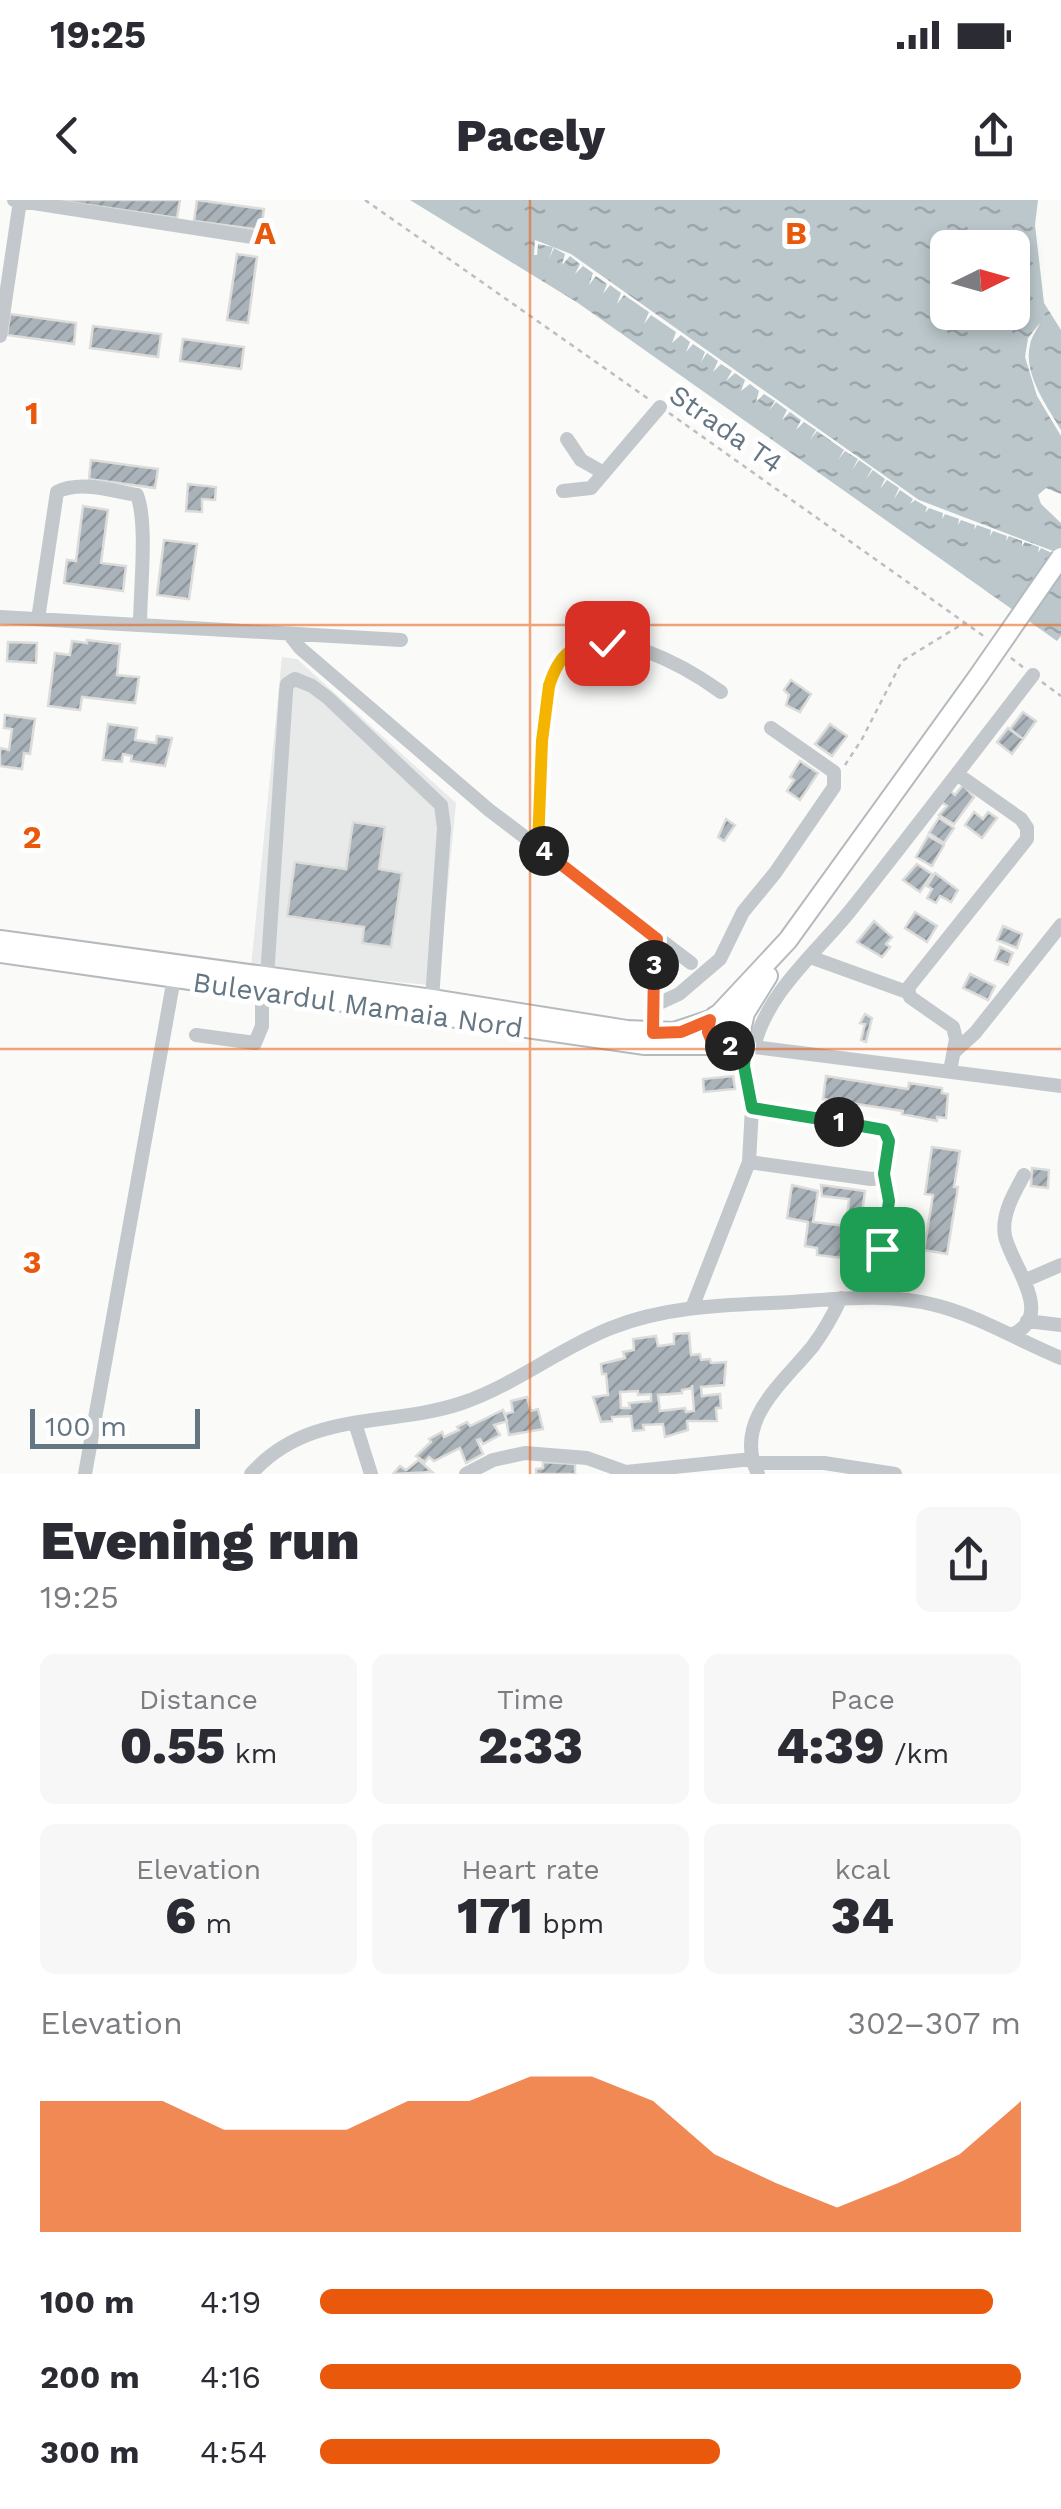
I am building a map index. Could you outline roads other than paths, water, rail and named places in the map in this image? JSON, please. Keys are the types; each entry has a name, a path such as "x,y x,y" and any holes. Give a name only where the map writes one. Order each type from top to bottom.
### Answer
{"main road":[{"path":"788,940 745,1040 728,1047 717,1045 708,1032 715,1017 788,940 1061,557"},
{"name":"Bulevardul Mamaia Nord","path":"0,940 644,1045 717,1045"},
{"name":"Bulevardul Mamaia Nord","path":"0,953 174,978 432,1000 653,1033 681,1032 715,1017"},
{"path":"715,1017 736,1016 745,1040"}],"street":[{"path":"0,336 17,200 265,238"},
{"path":"563,492 591,488 660,407"},
{"path":"566,440 581,460 604,473"},
{"path":"38,619 57,492 66,487 82,487 137,494 142,537 140,625"},
{"path":"0,616 401,640"},
{"path":"289,634 329,674 538,846 691,962"},
{"path":"538,846 545,703 564,654 591,642 624,645 694,672 721,692"},
{"path":"692,1308 741,1189 748,1162 752,1108 744,1066 745,1040 1033,675"},
{"path":"196,1035 255,1043 262,1026 286,692 287,684 295,679 328,698 441,805 444,828 432,1000"},
{"path":"653,1006 679,994 720,959 743,912 782,864 834,787 834,772 772,728"},
{"path":"907,992 1027,839 1027,828 1020,818 957,774"},
{"path":"954,1052 975,1033 1061,924"},
{"path":"653,1033 657,939"},
{"path":"810,957 907,992 953,1028 950,1071"},
{"path":"85,1474 174,978"},
{"path":"745,1040 1061,1086"},
{"path":"752,1108 884,1130 889,1141 884,1174 889,1201 876,1297"},
{"path":"748,1162 870,1179 884,1174"},
{"path":"1011,1335 1023,1328 1030,1302 1026,1280 1004,1233 1006,1214 1024,1176"},
{"path":"1026,1280 1061,1265"},
{"path":"251,1474 291,1440 322,1429 459,1404 614,1326 692,1308 876,1297 935,1305 1061,1358"},
{"path":"754,1465 752,1439 768,1394 810,1349 841,1298"},
{"path":"1027,1321 1061,1324"},
{"path":"355,1422 372,1474"},
{"path":"466,1474 492,1460 525,1453 588,1458 626,1472 824,1464 895,1474"}],"water":[{"path":"410,200 1038,200 1035,225 1044,303 1061,330 1061,430 1030,367 1031,342 1040,323 1028,338 1025,357 1037,396 1061,436 1061,494 1046,488 1038,495 1041,504 1061,523 1061,554 919,500 571,254 553,247 549,259 554,248 565,254 562,265 570,256 580,264 575,274 583,266 593,273 589,285 596,276 607,284 603,294 610,285 621,293 617,304 624,295 649,312 644,324 651,315 676,332 672,343 681,335 690,342 686,352 693,344 705,352 701,362 707,353 718,361 713,372 721,364 732,371 726,381 735,373 745,380 741,391 750,384 759,391 756,402 764,394 775,401 769,411 776,402 787,410 782,420 790,412 801,420 796,430 804,422 816,430 810,440 817,431 844,450 838,460 845,451 858,459 852,470 859,460 872,469 866,479 873,470 885,479 880,489 887,480 899,488 894,499 900,490 913,499 910,504 915,500 927,507 925,513 929,508 943,513 942,519 945,514 959,519 958,525 961,520 975,525 974,530 977,525 991,530 990,536 993,531 1007,536 1006,541 1009,536 1022,541 1022,546 1025,542 1039,547 1038,553 1041,548 1061,557 1061,636 1057,641 578,303","holes":["535,240 553,247 538,244 534,255"]}]}
